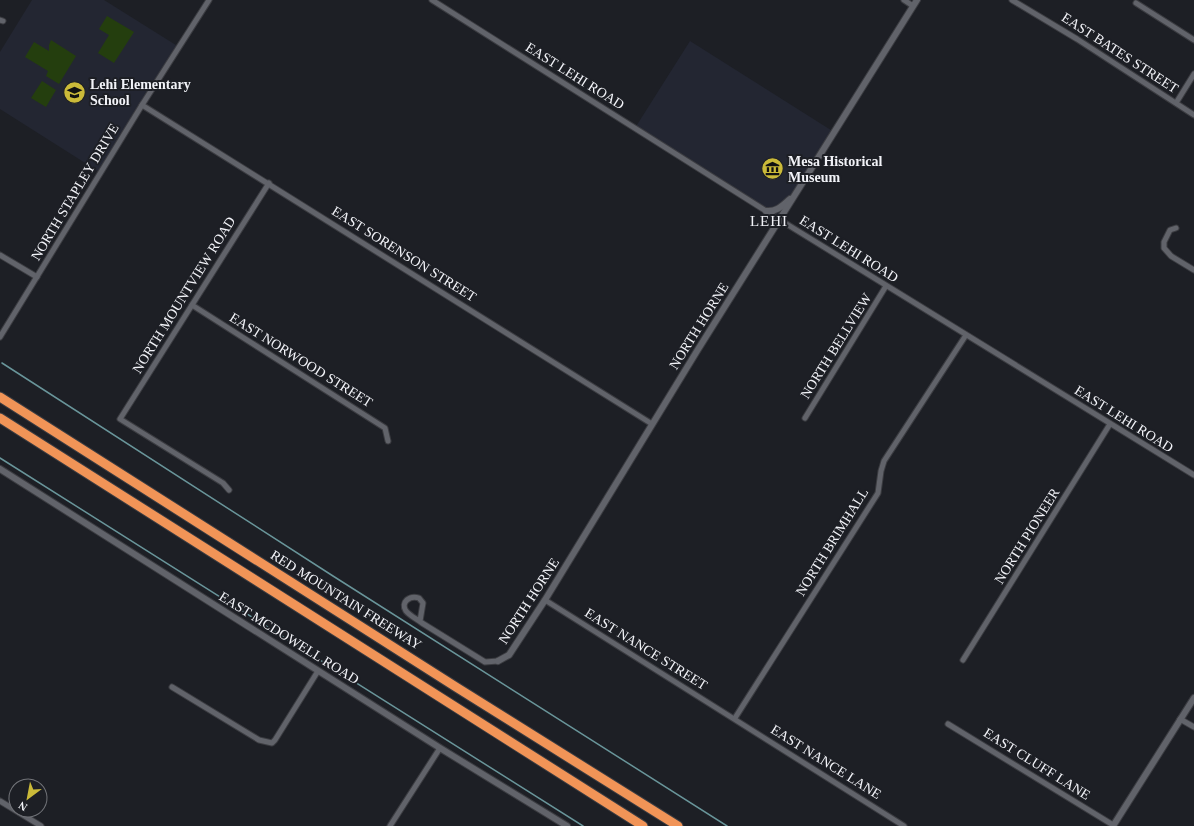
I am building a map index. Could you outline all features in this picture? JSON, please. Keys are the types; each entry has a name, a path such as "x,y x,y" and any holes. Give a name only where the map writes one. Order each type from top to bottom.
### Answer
{"highway":[{"name":"RED MOUNTAIN FREEWAY","path":"0,397 456,687 678,826"},
{"path":"0,418 643,826"}],"street":[{"name":"NORTH STAPLEY DRIVE","path":"0,337 142,105 209,0"},
{"name":"EAST LEHI ROAD","path":"432,0 779,220 1194,475"},
{"path":"904,0 915,3"},
{"name":"EAST BATES STREET","path":"1012,0 1077,39 1194,115"},
{"name":"NORTH HORNE","path":"498,661 509,655 545,600 652,424 915,3"},
{"path":"1136,3 1194,40"},
{"path":"1176,103 1194,74"},
{"name":"EAST SORENSON STREET","path":"142,105 269,183 652,424"},
{"name":"NORTH MOUNTVIEW ROAD","path":"229,490 223,483 120,419 269,183"},
{"path":"766,211 772,212 780,208 800,187"},
{"path":"1176,228 1170,230 1167,235 1164,242 1164,248 1172,256 1194,270"},
{"path":"0,255 37,277"},
{"name":"NORTH BELLVIEW","path":"805,418 886,286"},
{"name":"EAST NORWOOD STREET","path":"192,305 385,428 388,441"},
{"name":"NORTH BRIMHALL","path":"735,718 878,493 884,461 966,335"},
{"name":"NORTH PIONEER","path":"964,660 1110,424"},
{"name":"EAST MCDOWELL ROAD","path":"0,470 440,748 567,826"},
{"path":"420,621 423,603 419,598 412,597 406,601 405,609 408,613 420,621 485,662 498,661"},
{"name":"EAST NANCE STREET","path":"545,600 735,718"},
{"path":"172,687 258,740 269,743 274,742 318,671"},
{"path":"1113,826 1194,698"},
{"name":"EAST NANCE LANE","path":"735,718 904,826"},
{"path":"1180,719 1194,727"},
{"name":"EAST CLUFF LANE","path":"948,724 1113,826"},
{"path":"390,826 440,748"},
{"path":"0,801 41,826"}],"shaded area":[{"name":"Lehi Elementary School","path":"32,0 104,0 179,47 101,173 0,109 0,52"},
{"path":"690,41 834,132 779,220 635,128"}],"green space":[{"path":"107,16 134,32 114,63 98,53 109,35 99,29"},
{"path":"51,40 76,56 59,84 46,76 48,71 25,57 34,42 49,51"},
{"path":"42,81 56,90 46,107 31,98"}],"waterway":[{"path":"2,363 333,576 727,826"},
{"path":"0,458 583,826"}],"place":[{"name":"Lehi Elementary School","path":"75,92"},
{"name":"Mesa Historical Museum","path":"772,169"}],"district":[{"name":"LEHI","path":"769,221"}]}
